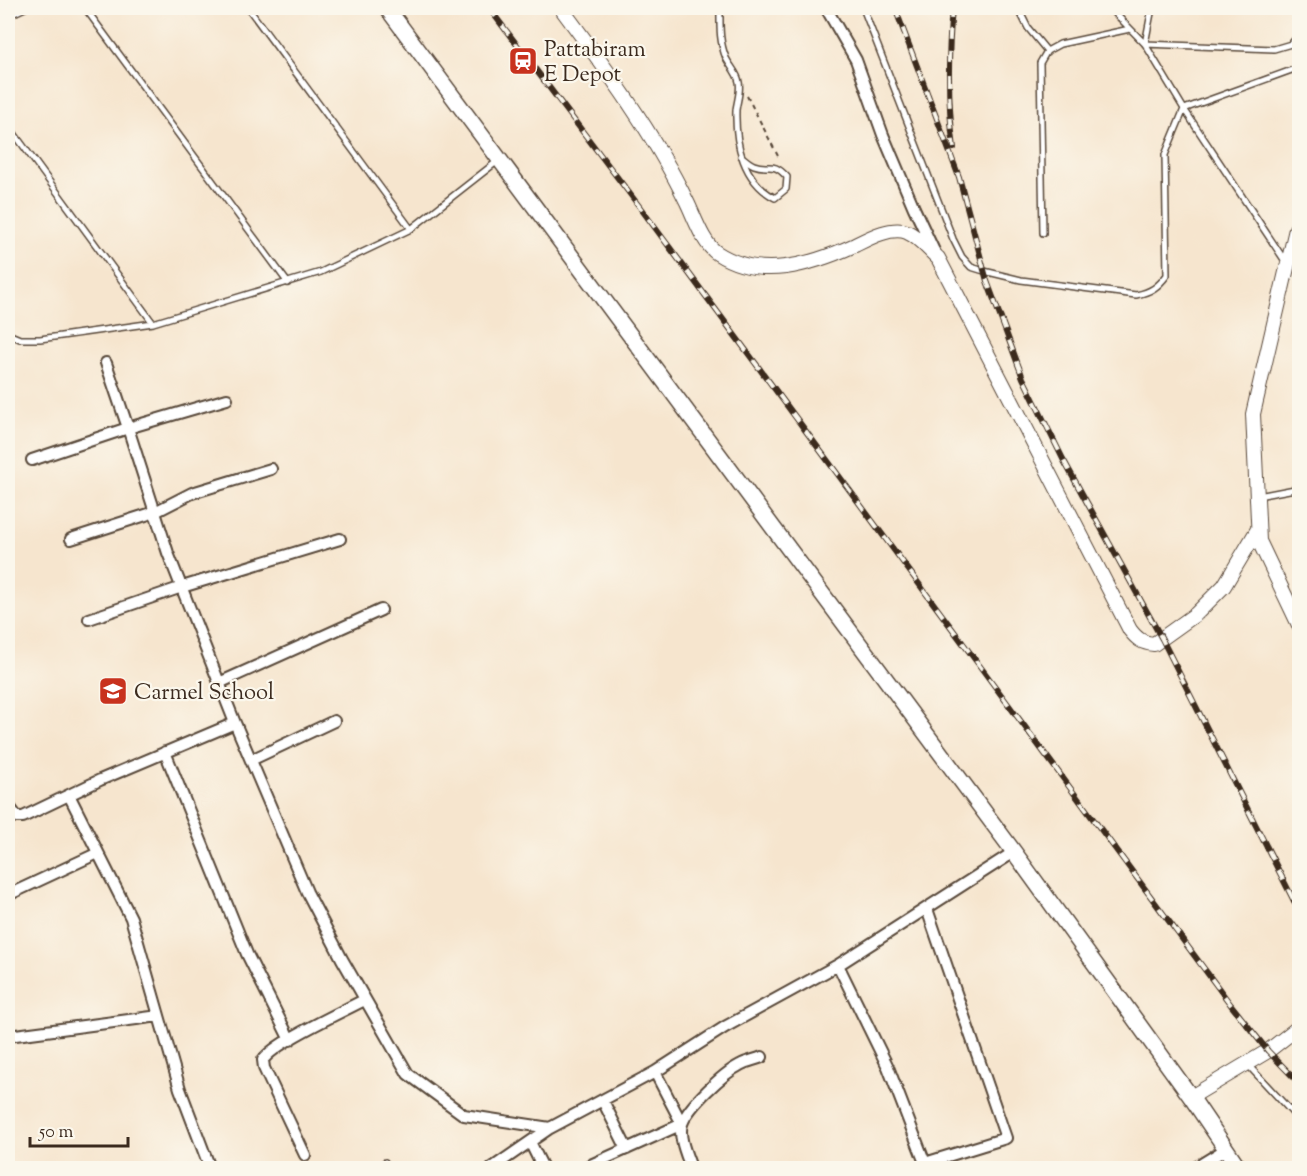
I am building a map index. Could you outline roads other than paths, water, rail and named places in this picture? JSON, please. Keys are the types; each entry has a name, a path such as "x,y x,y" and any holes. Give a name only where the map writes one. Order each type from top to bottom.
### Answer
{"main road":[{"path":"387,8 1014,852 1191,1097 1239,1168"}],"street":[{"path":"561,8 661,150 701,232 714,251 736,264 766,270 794,267 849,248 876,235 892,231 906,231 938,258"},
{"path":"826,8 856,60 914,208 938,258 1130,630 1137,639 1154,644 1196,614 1224,586 1258,529"},
{"path":"1298,227 1253,414 1258,541 1299,627"},
{"path":"106,363 168,553 235,723 307,892 364,1000 408,1074 464,1115 550,1128"},
{"path":"32,460 227,399"},
{"path":"71,538 155,512 192,493 271,469"},
{"path":"89,619 182,587 340,539"},
{"path":"219,683 381,610"},
{"path":"251,760 334,721"},
{"path":"8,805 17,817 22,816 235,723"},
{"path":"165,752 247,954 290,1040"},
{"path":"69,795 131,918 180,1089 210,1168"},
{"path":"492,1168 550,1128 655,1072 725,1028 838,965 1014,852"},
{"path":"8,895 98,853"},
{"path":"838,965 888,1067 925,1163 1006,1138 927,909"},
{"path":"305,1155 264,1068 263,1060 267,1054 290,1040 364,1000"},
{"path":"8,1036 159,1016"},
{"path":"1191,1097 1268,1051 1299,1026"},
{"path":"584,1168 682,1124 700,1097 720,1080 739,1065 762,1057"},
{"path":"655,1072 682,1124 683,1146 691,1168"},
{"path":"603,1101 627,1149"},
{"path":"530,1142 543,1168"},
{"path":"1195,1168 1226,1149"}],"lane":[{"path":"8,16 25,8"},
{"path":"85,8 288,283"},
{"path":"248,8 411,229"},
{"path":"720,8 720,38 726,58 739,80 736,135 741,156 762,191 775,198 786,189 787,177 776,167 756,166 741,156"},
{"path":"863,8 962,257 971,267 1021,280 1136,294 1149,292 1160,285 1167,275 1165,155 1184,110 1299,67"},
{"path":"1018,8 1028,28 1047,51"},
{"path":"1110,8 1144,44 1184,110 1288,265"},
{"path":"1144,44 1152,8"},
{"path":"1043,233 1040,63 1047,51 1060,44 1130,29"},
{"path":"1144,44 1274,49 1291,44 1299,34"},
{"path":"8,125 153,323"},
{"path":"8,334 20,339 40,339 153,323 288,283 342,263 411,229 499,160"},
{"path":"1256,497 1299,488"},
{"path":"1247,1063 1299,1121"},
{"path":"385,1162 387,1168"}],"railway":[{"path":"489,8 639,206 1231,1005 1268,1051 1300,1084"},
{"path":"895,8 959,177 987,281 1023,378 1063,459 1162,639 1300,913"},
{"path":"952,8 949,78 954,148"}],"place":[{"name":"Pattabiram E Depot","path":"523,61"},
{"name":"Carmel School","path":"113,691"}]}
